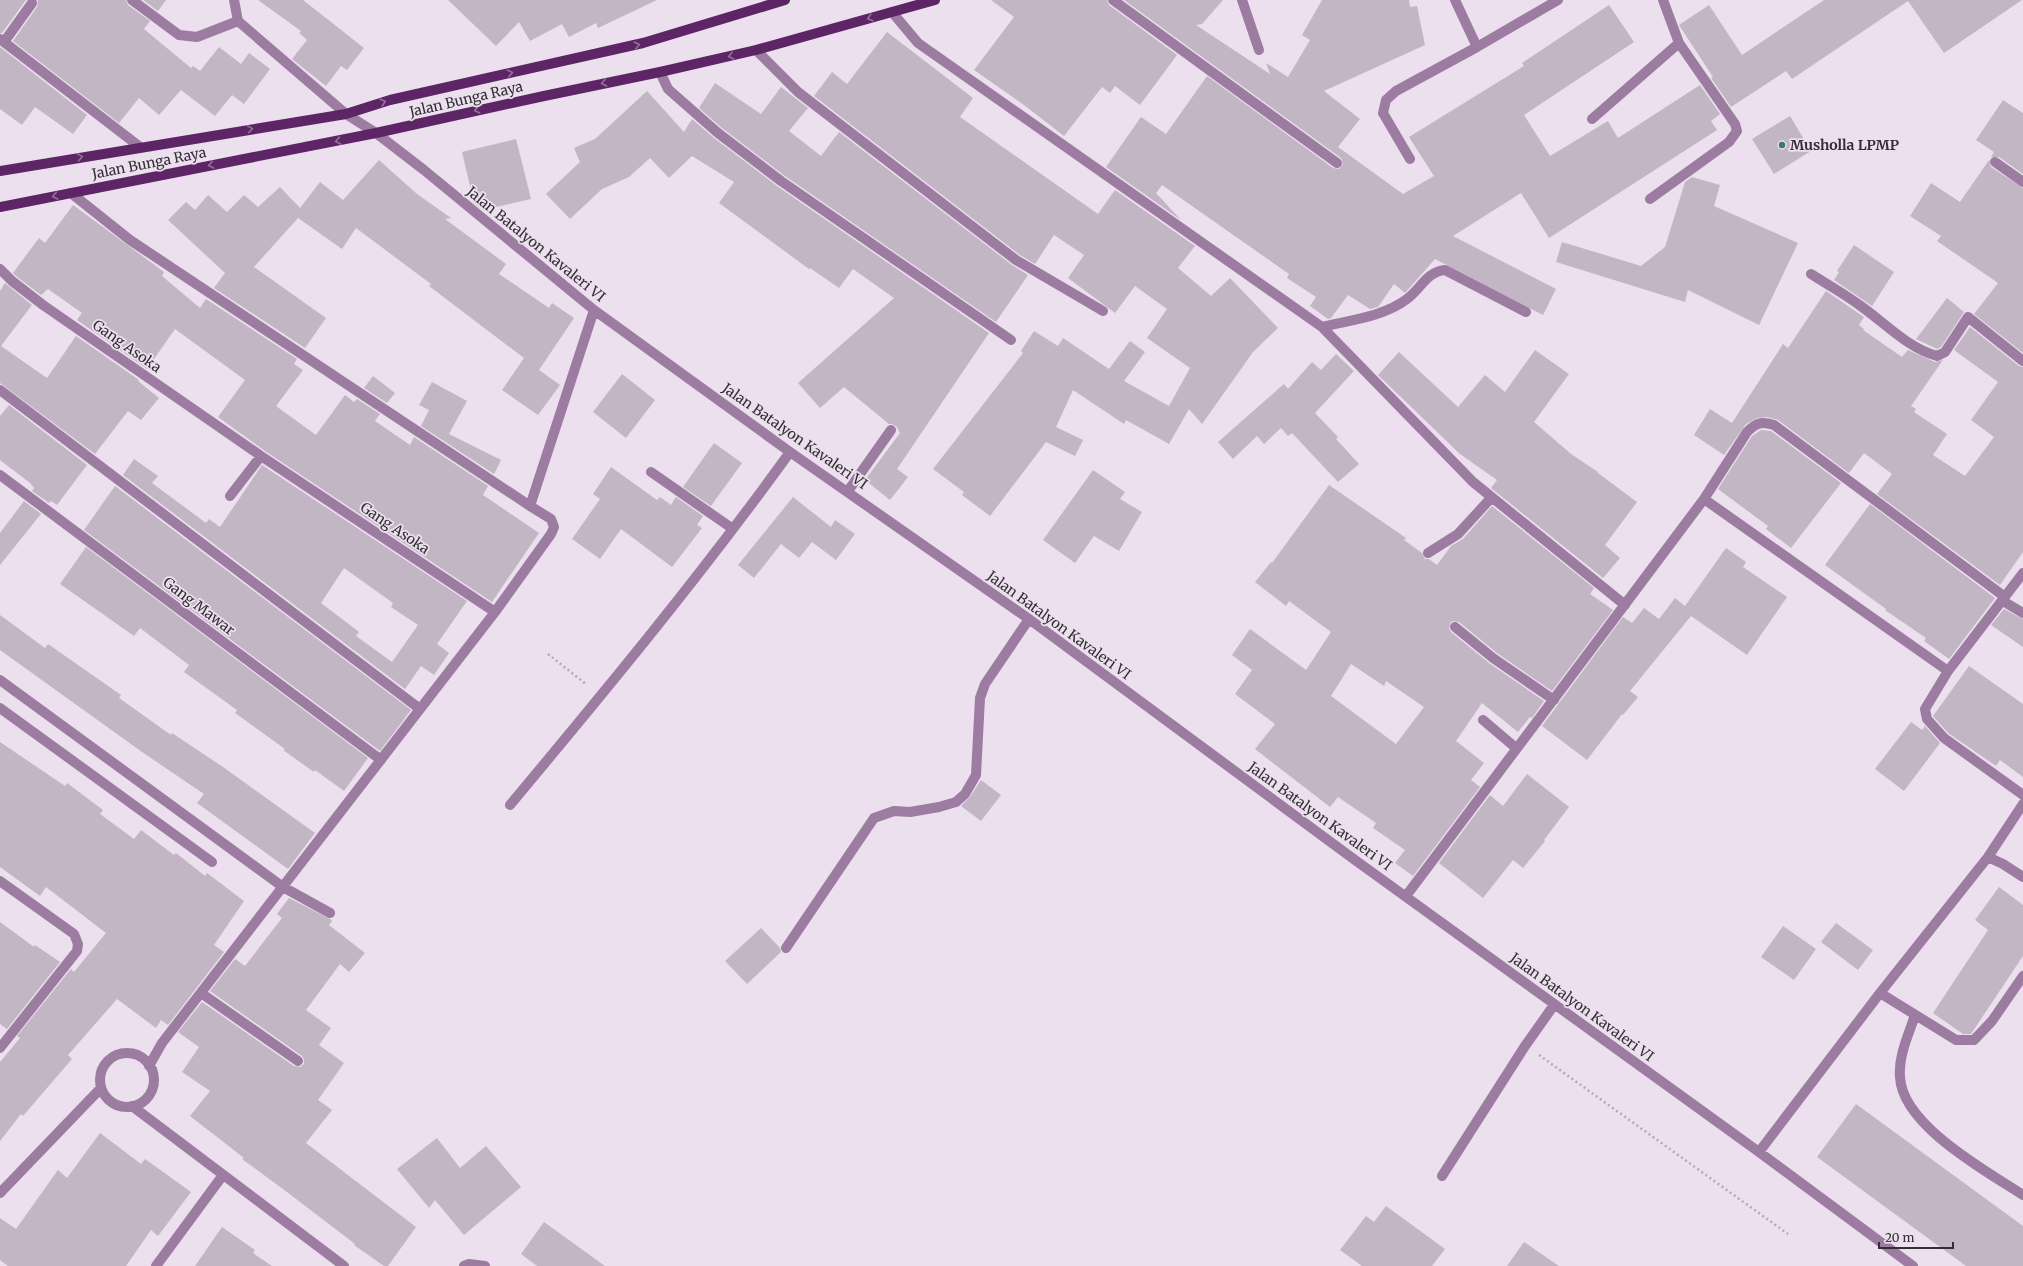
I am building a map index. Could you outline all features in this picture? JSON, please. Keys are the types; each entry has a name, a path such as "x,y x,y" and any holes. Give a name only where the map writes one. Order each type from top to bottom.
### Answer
{"main road":[{"name":"Jalan Bunga Raya","path":"0,171 346,114 390,100 643,43 785,0"},
{"name":"Jalan Bunga Raya","path":"0,207 376,133 660,72 756,50 935,0"}],"street":[{"path":"132,0 179,35 197,37 238,21 234,0"},
{"path":"1113,0 1337,163"},
{"path":"1242,0 1259,50"},
{"path":"1455,0 1477,47"},
{"path":"1410,159 1383,113 1386,100 1396,91 1477,47 1558,0"},
{"path":"1650,199 1729,142 1737,131 1735,124 1679,43 1662,2"},
{"path":"32,3 2,41 140,147"},
{"path":"892,12 918,43 1322,327 1491,498 1625,605"},
{"name":"Jalan Batalyon Kavaleri VI","path":"238,21 346,114 376,133 594,310 790,452 848,491 1029,619 1554,1005 1760,1152 1913,1266"},
{"path":"1592,119 1679,43"},
{"path":"756,50 798,92 1016,260 1103,310"},
{"path":"660,72 668,90 718,133 781,181 1011,340"},
{"path":"1994,162 2023,182"},
{"path":"71,193 130,240 551,519 554,526 551,534 495,612 162,1043 149,1066"},
{"name":"Gang Asoka","path":"0,269 12,281 44,305 261,456 495,612"},
{"path":"1322,327 1377,314 1407,299 1429,276 1437,270 1445,270 1526,312"},
{"path":"1811,274 1858,304 1897,334 1926,353 1937,356 1945,352 1968,316 2023,361"},
{"path":"530,506 594,310"},
{"path":"0,390 420,709"},
{"path":"1406,896 1704,499 1747,432 1755,425 1763,422 1774,425 2023,613"},
{"path":"848,491 891,430"},
{"path":"510,805 601,696 733,529 790,452"},
{"path":"230,496 261,456"},
{"path":"651,472 733,529"},
{"name":"Gang Mawar","path":"0,475 381,760"},
{"path":"1428,553 1458,534 1491,498"},
{"path":"1704,499 1948,671"},
{"path":"2023,573 1948,671 1925,709 1927,719 1944,738 2023,795"},
{"path":"786,948 874,818 894,811 910,812 939,808 956,802 965,794 976,775 980,698 984,684 1029,619"},
{"path":"1456,627 1493,658 1554,700"},
{"path":"0,680 283,887 330,913"},
{"path":"0,708 212,862"},
{"path":"1482,720 1516,748"},
{"path":"1760,1152 1880,993 1988,857 2023,804"},
{"path":"1988,857 2003,864 2023,877"},
{"path":"0,881 74,934 78,944 77,951 0,1048"},
{"path":"1880,993 1956,1040 1974,1040 1992,1021 2023,976"},
{"path":"201,993 298,1061"},
{"path":"1442,1176 1525,1046 1554,1005"},
{"path":"1915,1015 1902,1053 1900,1076 1903,1092 1914,1113 1958,1153 2023,1195"},
{"path":"134,1054 143,1059 149,1066 153,1079 151,1091 143,1101 132,1106 116,1105 110,1101 101,1088 101,1071 106,1062 114,1056 134,1054"},
{"path":"0,1193 101,1088"},
{"path":"132,1106 344,1266"},
{"path":"156,1266 223,1175"},
{"path":"464,1266 469,1264 485,1266"}],"path":[{"path":"548,654 601,696"},
{"path":"1525,1046 1788,1234"}],"building":[{"path":"0,0 26,0 2,33 0,33"},
{"path":"38,0 126,0 128,5 150,21 144,29 191,68 193,66 200,71 219,47 241,64 249,53 270,69 244,104 232,95 215,116 181,90 159,115 139,98 119,123 13,41 37,7"},
{"path":"143,0 166,0 158,11"},
{"path":"258,0 303,0 364,48 347,70 341,66 326,86 292,59 307,40 299,33 301,31"},
{"path":"448,0 657,0 598,28 596,23 569,37 562,24 530,41 519,22 496,46"},
{"path":"991,0 1107,0 1109,5 1177,55 1140,105 1115,86 1110,93 1102,87 1064,136 1024,105 974,70 1014,17"},
{"path":"1124,0 1223,0 1202,24 1196,25 1270,74 1266,63 1288,77 1310,40 1302,35 1322,0 1409,0 1410,7 1417,6 1425,45 1324,91 1360,119 1338,147 1403,194 1434,176 1409,137 1524,66 1522,63 1609,5 1634,42 1524,115 1550,156 1608,121 1618,138 1700,85 1720,114 1711,121 1717,130 1549,238 1521,193 1453,236 1556,289 1543,315 1435,259 1405,293 1394,284 1378,307 1370,309 1348,295 1331,318 1328,319 1310,306 1316,297 1287,278 1289,274 1162,185 1156,193 1181,220 1106,167 1141,117 1166,134 1207,76 1333,168 1339,169 1343,164 1341,158"},
{"path":"1824,0 2022,0 1944,53 1908,1 1792,79 1786,71 1731,107 1711,78 1713,77 1679,25 1709,5 1742,55"},
{"path":"887,32 973,98 960,117 1098,214 1115,190 1195,246 1178,268 1211,296 1230,278 1278,328 1253,352 1202,424 1189,409 1169,444 1126,420 1124,424 1073,390 1056,427 1083,440 1075,456 1046,442 990,516 962,495 964,492 933,469 1023,353 1021,351 1034,331 1058,346 1063,338 1109,369 1130,341 1145,352 1124,381 1169,406 1190,368 1147,338 1167,309 1135,286 1115,313 1068,278 1084,255 1054,235 1035,264 1020,255 814,96 832,72 847,84"},
{"path":"0,47 87,115 73,134 35,107 22,125 0,109"},
{"path":"715,83 761,114 781,87 808,108 789,131 821,156 839,132 1012,265 1028,275 996,322 785,176 722,128 699,108"},
{"path":"647,91 684,132 692,119 714,138 777,186 989,333 897,469 908,477 890,500 865,480 900,433 897,427 889,424 844,387 820,408 798,383 894,298 853,269 839,288 810,268 809,269 719,203 734,182 692,156 669,178 650,158 629,177 602,189 570,219 546,194 580,162 574,148 595,139"},
{"path":"2003,100 2023,113 2023,174 1999,157 1991,157 1994,152 1976,140"},
{"name":"Musholla LPMP","path":"1790,116 1811,151 1774,174 1752,139"},
{"path":"516,139 531,199 483,210 474,203 462,152"},
{"path":"379,160 417,194 451,218 445,219 506,264 499,274 549,308 552,303 574,318 539,370 560,385 538,415 502,390 524,358 429,286 431,284 356,228 342,249 298,218 254,267 326,318 305,348 214,288 225,273 168,220 186,202 195,210 208,195 227,212 244,195 258,207 280,187 300,208 320,182 343,200"},
{"path":"1989,160 1991,167 2023,188 2023,353 1974,314 1998,283 1937,241 1941,236 1910,216 1931,183 1960,202"},
{"path":"1692,177 1720,185 1714,206 1798,243 1759,325 1688,290 1685,302 1556,262 1562,242 1641,266 1665,247 1685,182"},
{"path":"73,205 164,272 162,276 200,308 206,299 297,359 294,364 303,370 276,406 316,435 345,395 354,402 357,399 380,414 375,421 410,445 414,437 488,486 483,495 539,533 492,602 265,451 218,417 245,380 175,329 147,369 77,320 82,313 48,289 41,295 16,276 13,273 39,238 45,243"},
{"path":"1854,245 1894,272 1872,306 1834,280 1839,272 1837,271"},
{"path":"5,283 32,305 1,346 47,378 76,336 139,380 138,381 159,398 141,420 128,411 95,454 0,383 0,291"},
{"path":"1826,291 1864,317 1859,325 1864,329 1863,330 1902,357 1908,350 1935,362 1943,360 1911,406 1916,409 1914,412 1947,434 1933,455 1965,476 1994,437 1971,420 1998,382 1954,350 1970,327 2019,366 2023,367 2023,552 2000,585 1877,494 1892,474 1864,453 1849,473 1778,420 1767,417 1757,418 1746,424 1724,455 1694,435 1710,409 1732,423 1783,344 1788,348"},
{"path":"1947,298 1964,312 1941,347 1937,349 1916,339"},
{"path":"1535,350 1569,374 1534,422 1571,454 1598,472 1637,502 1605,545 1620,558 1603,578 1491,488 1497,480 1460,454 1378,375 1399,352 1458,407 1485,375 1505,392"},
{"path":"1336,354 1354,371 1315,413 1338,437 1336,439 1359,464 1338,482 1292,433 1288,436 1281,428 1264,444 1257,436 1233,459 1218,442 1284,384 1288,389 1312,362 1321,370"},
{"path":"622,374 655,400 626,438 593,412"},
{"path":"373,376 395,393 387,403 364,388"},
{"path":"432,382 467,401 449,434 501,460 494,474 421,426 429,410 419,405"},
{"path":"9,405 87,465 57,505 51,501 49,503 32,491 34,488 30,483 0,460 0,416"},
{"path":"1761,430 1771,431 1841,483 1791,548 1766,529 1768,526 1718,489 1752,436"},
{"path":"714,443 742,463 711,506 683,487"},
{"path":"134,459 158,476 152,483 206,523 209,519 220,527 262,465 467,601 437,644 449,653 434,675 421,666 405,689 123,475","holes":["344,568 393,603 391,607 418,625 392,662 356,636 359,632 321,603"]},
{"path":"611,467 657,500 660,497 671,505 676,497 703,516 697,525 702,528 672,567 621,529 600,559 572,539 600,499 593,494"},
{"path":"1093,470 1125,492 1120,499 1142,512 1119,551 1094,536 1075,563 1043,540"},
{"path":"1329,485 1406,538 1404,540 1422,553 1425,559 1429,559 1437,565 1451,546 1463,539 1492,506 1594,588 1590,594 1613,610 1552,691 1497,653 1459,622 1453,621 1450,623 1449,629 1451,632 1489,663 1544,701 1532,718 1530,717 1518,732 1482,703 1456,741 1484,763 1471,780 1480,787 1413,876 1395,863 1405,850 1373,828 1376,823 1338,797 1330,807 1255,749 1275,724 1235,694 1252,670 1232,655 1250,629 1306,670 1331,632 1289,601 1286,606 1255,582 1271,562 1272,563","holes":["1351,664 1384,686 1386,681 1424,707 1396,744 1331,696"]},
{"path":"115,486 411,710 380,751 84,530"},
{"path":"793,497 831,527 835,520 855,534 836,560 812,542 799,558 781,544 754,578 738,565"},
{"path":"24,501 41,514 0,565 0,533"},
{"path":"1870,504 1995,598 1949,659 1924,641 1926,638 1885,610 1886,609 1825,565"},
{"path":"86,547 368,758 344,791 315,770 314,772 283,750 285,749 235,713 237,710 184,672 189,665 140,628 134,636 60,584"},
{"path":"1726,548 1746,562 1743,567 1787,597 1747,655 1691,616 1630,691 1638,697 1623,715 1622,714 1587,760 1542,726 1623,617 1632,623 1644,608 1659,619 1675,598 1685,606"},
{"path":"2004,609 2023,619 2023,647 1991,625"},
{"path":"0,615 45,648 48,644 121,695 119,698 171,735 172,733 223,767 315,833 288,869 197,803 204,794 142,752 0,650"},
{"path":"1969,666 2023,704 2023,777 2000,760 1996,766 1948,733 1933,716"},
{"path":"1911,722 1922,730 1925,726 1940,743 1904,791 1875,769"},
{"path":"0,742 65,786 67,783 103,810 100,814 134,839 141,830 174,855 176,853 205,876 207,873 244,901 214,945 224,952 168,1025 161,1020 156,1028 117,999 68,1055 72,1059 23,1116 21,1114 0,1141 0,1062 20,1038 17,1036 71,969 74,972 106,933 46,887 40,896 0,867"},
{"path":"1527,774 1569,807 1544,840 1545,841 1523,868 1513,860 1483,898 1439,863 1490,795 1503,806"},
{"path":"981,780 1001,795 981,821 961,806 970,797"},
{"path":"1999,887 2023,905 2023,956 1971,1034 1963,1034 1933,1013 1988,930 1975,920"},
{"path":"289,898 330,919 332,921 329,925 365,953 349,972 340,964 306,1010 331,1028 319,1045 344,1063 318,1100 332,1110 306,1143 416,1227 388,1266 384,1266 354,1245 355,1244 242,1159 244,1158 190,1116 210,1091 182,1072 199,1047 178,1032 202,1002 294,1066 300,1067 304,1064 304,1059 302,1056 210,991 235,959 245,966 282,918 277,914"},
{"path":"0,922 34,947 35,945 60,962 7,1029 0,1024"},
{"path":"1836,923 1873,950 1858,970 1821,942"},
{"path":"1783,926 1816,949 1794,980 1761,957"},
{"path":"761,928 780,948 781,952 747,984 725,961"},
{"path":"1856,1104 2023,1226 2023,1266 1966,1266 1817,1157"},
{"path":"100,1133 141,1164 145,1159 191,1192 158,1236 151,1230 126,1266 8,1266 0,1260 0,1218 16,1229 58,1170 67,1178"},
{"path":"437,1138 460,1168 486,1146 521,1187 464,1235 435,1200 429,1208 397,1169"},
{"path":"1386,1206 1445,1249 1432,1266 1362,1266 1340,1250 1366,1216 1374,1222"},
{"path":"544,1222 605,1266 537,1266 521,1254"},
{"path":"222,1227 255,1250 253,1253 272,1266 195,1266"},
{"path":"1524,1242 1559,1266 1507,1266"}],"place":[{"name":"Musholla LPMP","path":"1782,145"}]}
